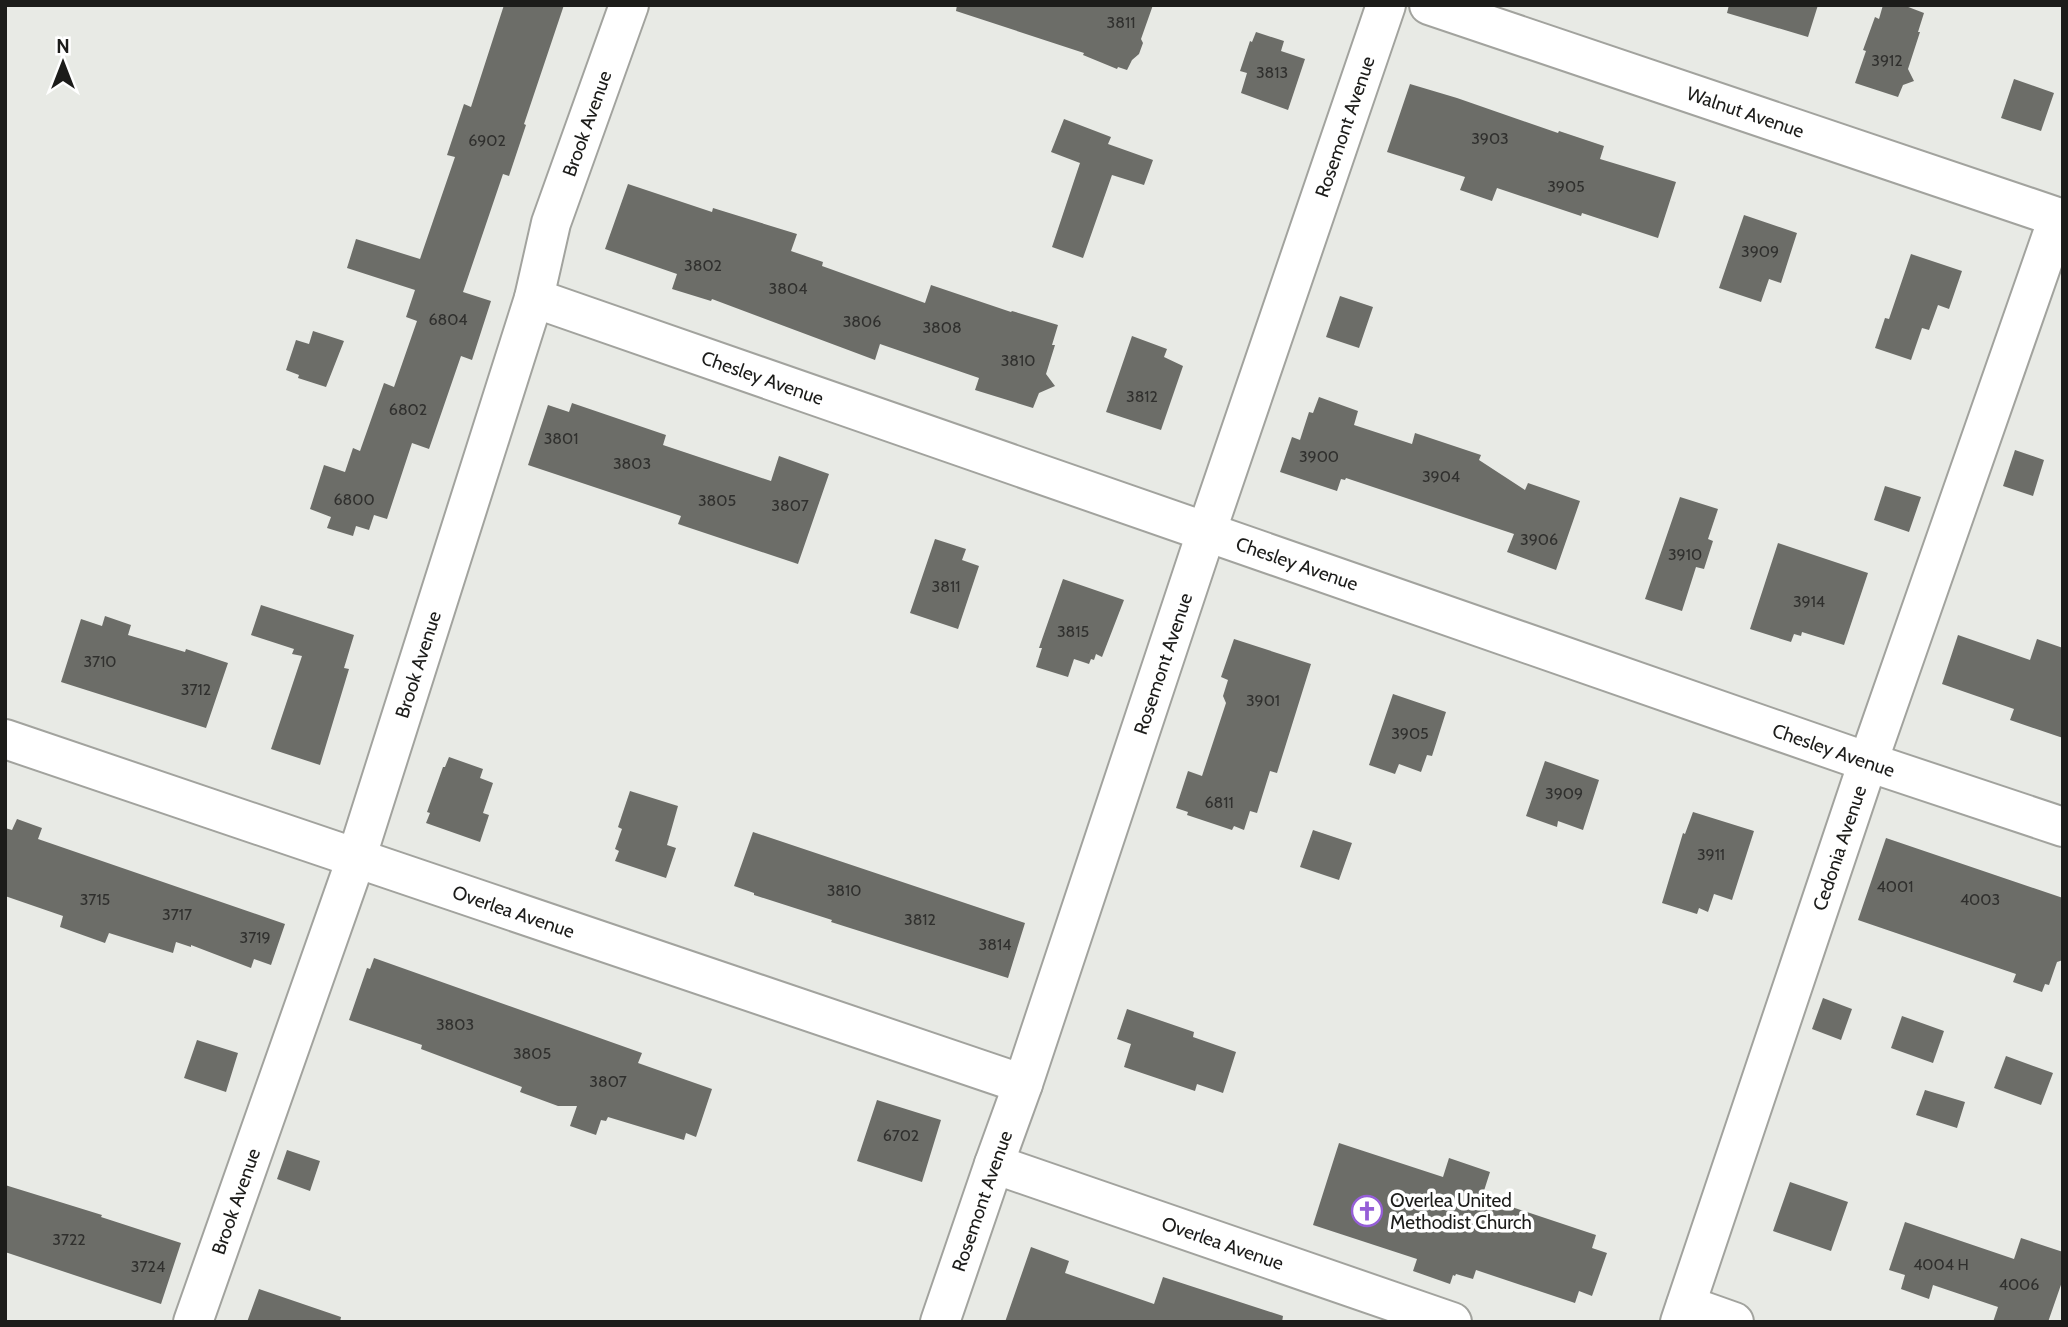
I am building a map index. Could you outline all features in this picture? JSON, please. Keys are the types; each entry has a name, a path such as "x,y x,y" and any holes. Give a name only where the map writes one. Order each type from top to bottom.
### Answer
{"street":[{"name":"Brook Avenue","path":"193,1322 356,859 534,298 551,223 629,5"},
{"name":"Rosemont Avenue","path":"940,1322 1023,1084 1207,530 1386,5"},
{"name":"Walnut Avenue","path":"1429,5 2060,219"},
{"name":"Cedonia Avenue","path":"1683,1313 1868,762 2060,219"},
{"name":"Chesley Avenue","path":"534,298 1868,762 2063,827"},
{"name":"Overlea Avenue","path":"5,739 1023,1084"},
{"name":"Overlea Avenue","path":"993,1164 1452,1322"},
{"path":"1683,1313 1734,1322"}],"building":[{"path":"504,5 564,5 509,176 503,174 463,292 491,301 472,360 461,356 429,449 412,443 387,519 374,515 369,530 356,526 353,536 327,528 331,517 310,509 324,465 345,472 353,448 360,451 384,383 394,387 417,321 406,317 415,290 347,268 356,239 420,259 455,157 447,155 464,104 471,107"},
{"path":"957,5 1153,5 1141,39 1143,43 1139,54 1127,70 1117,69 1083,55 1084,53 956,11"},
{"path":"1729,5 1818,5 1808,37 1727,13"},
{"path":"1883,5 1903,5 1924,13 1908,69 1914,81 1903,85 1898,97 1855,83 1866,51 1863,50 1875,17 1879,19"},
{"path":"1256,32 1284,41 1281,51 1305,59 1288,110 1241,93 1247,73 1240,71 1250,41 1252,42"},
{"path":"2014,79 2054,93 2041,131 2001,118"},
{"path":"1410,84 1604,146 1600,159 1676,182 1658,238 1497,188 1492,201 1460,190 1465,177 1387,152"},
{"path":"1064,119 1111,137 1108,144 1153,160 1144,185 1112,175 1083,258 1052,247 1080,163 1051,152"},
{"path":"628,184 712,212 713,208 797,234 791,251 823,262 822,266 925,303 931,285 1058,325 1046,374 1055,386 1039,393 1033,408 975,390 979,378 880,344 875,360 712,299 711,301 672,289 677,274 605,249"},
{"path":"1744,215 1797,233 1781,283 1769,279 1761,302 1719,288"},
{"path":"1911,254 1962,271 1949,309 1938,305 1929,330 1922,328 1911,360 1875,348 1885,318 1889,319"},
{"path":"1340,296 1373,307 1359,348 1326,337"},
{"path":"313,331 344,341 326,387 298,378 299,375 286,370 296,340 309,344"},
{"path":"1132,336 1167,349 1164,357 1183,366 1161,430 1106,412"},
{"path":"1319,397 1358,411 1354,425 1412,444 1415,433 1481,455 1479,460 1525,490 1528,483 1580,501 1556,570 1507,552 1514,534 1346,478 1341,479 1337,491 1280,472 1292,437 1300,440 1309,412 1313,413"},
{"path":"572,403 666,435 663,445 771,481 779,456 829,474 798,564 678,524 681,516 528,465 548,405 569,412"},
{"path":"2015,450 2044,460 2033,496 2003,486"},
{"path":"1885,486 1921,497 1909,532 1874,520"},
{"path":"1680,497 1718,509 1708,539 1713,541 1704,569 1696,567 1682,611 1645,599"},
{"path":"935,539 966,549 962,560 979,566 958,629 910,613"},
{"path":"1778,543 1868,573 1844,645 1802,632 1801,636 1794,634 1791,642 1750,629"},
{"path":"1063,579 1124,600 1102,657 1096,654 1089,664 1074,659 1068,677 1036,667 1042,648 1039,648"},
{"path":"261,605 354,635 344,668 349,669 320,765 271,749 302,656 292,654 294,649 251,635"},
{"path":"105,616 131,625 128,635 185,652 186,649 228,663 206,728 61,682 81,619 102,626"},
{"path":"1958,635 2030,660 2037,639 2063,648 2063,738 2010,720 2014,709 1942,684"},
{"path":"1234,639 1311,664 1277,773 1270,771 1257,813 1250,811 1244,830 1234,826 1232,830 1187,815 1188,812 1176,808 1188,771 1202,776 1226,703 1223,696 1228,680 1221,677"},
{"path":"1393,694 1446,712 1432,756 1427,755 1421,772 1399,764 1395,774 1369,765"},
{"path":"449,757 483,769 480,778 493,783 483,813 489,815 480,842 426,823 430,813 427,812"},
{"path":"1545,761 1599,780 1583,830 1558,821 1557,827 1526,816"},
{"path":"630,791 678,806 667,845 676,848 666,878 615,861 619,851 615,849 622,829 618,827"},
{"path":"1693,812 1754,831 1732,900 1714,894 1708,912 1699,908 1697,914 1662,903 1683,833 1685,834"},
{"path":"17,819 42,828 38,839 285,924 271,965 254,959 251,968 176,942 173,953 109,933 105,943 60,927 63,916 5,896 5,828 12,830"},
{"path":"1313,830 1352,843 1339,880 1300,867"},
{"path":"753,832 1025,923 1008,978 831,922 832,920 734,886"},
{"path":"1886,838 2063,898 2063,960 2057,962 2049,985 2045,984 2042,992 2013,982 2016,974 1858,920"},
{"path":"374,958 642,1053 638,1063 712,1089 696,1137 686,1133 684,1140 608,1117 606,1121 601,1120 596,1135 570,1126 577,1106 558,1106 520,1092 522,1087 421,1049 422,1045 349,1020 367,968 370,969"},
{"path":"1823,998 1852,1009 1841,1040 1812,1029"},
{"path":"1127,1009 1194,1032 1193,1037 1236,1052 1223,1093 1197,1084 1195,1091 1124,1067 1131,1044 1117,1039"},
{"path":"1902,1016 1944,1031 1933,1063 1891,1048"},
{"path":"197,1040 238,1053 226,1092 184,1078"},
{"path":"2006,1056 2053,1073 2041,1105 1994,1088"},
{"path":"1925,1090 1965,1102 1957,1128 1916,1115"},
{"path":"877,1100 941,1120 922,1182 857,1161"},
{"name":"Overlea United Methodist Church","path":"1339,1143 1443,1177 1449,1158 1490,1172 1482,1197 1596,1235 1592,1248 1607,1253 1592,1296 1579,1291 1575,1303 1476,1270 1473,1279 1453,1275 1450,1284 1413,1271 1417,1259 1313,1225"},
{"path":"287,1150 320,1161 310,1191 277,1179"},
{"path":"1790,1182 1848,1202 1831,1251 1773,1231"},
{"path":"5,1185 181,1243 161,1304 5,1252"},
{"path":"1905,1222 2014,1259 2021,1238 2063,1252 2063,1279 2048,1322 1993,1322 1998,1307 1933,1285 1929,1299 1901,1289 1905,1275 1889,1270"},
{"path":"1031,1247 1069,1261 1065,1273 1154,1304 1163,1277 1283,1316 1282,1322 1005,1322"},
{"path":"259,1289 341,1317 340,1322 247,1322"}],"place":[{"name":"Overlea United Methodist Church","path":"1367,1211"}]}
